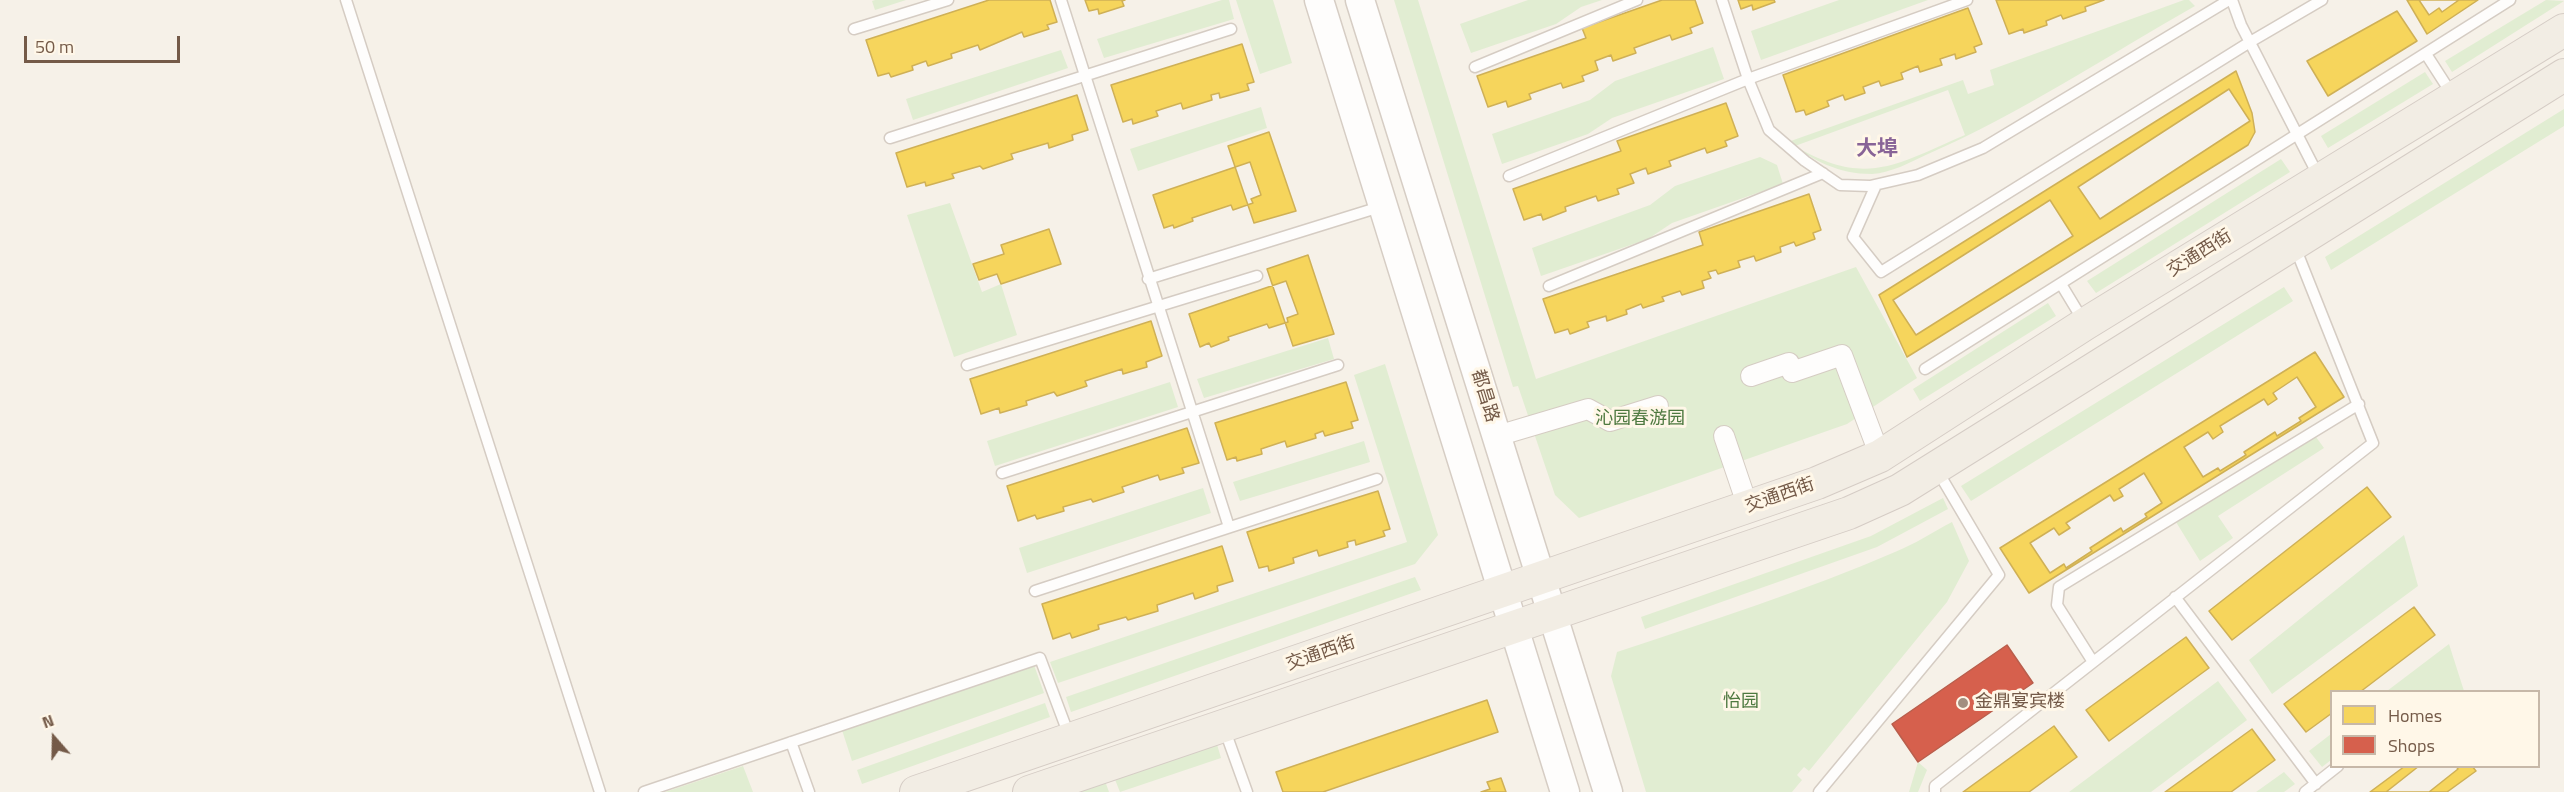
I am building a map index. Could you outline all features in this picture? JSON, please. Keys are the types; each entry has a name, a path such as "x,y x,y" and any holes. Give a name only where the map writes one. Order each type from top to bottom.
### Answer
{"main road":[{"path":"1319,0 1565,792"},
{"name":"都昌路","path":"1360,0 1608,792"},
{"name":"交通西街","path":"916,792 1817,483 1880,456 2085,324 2564,30"},
{"name":"交通西街","path":"1029,792 1849,513 1900,490 2564,75"}],"street":[{"path":"1751,376 1790,363 1792,372 1842,355 1880,456"},
{"path":"1497,436 1588,409 1610,421 1659,406"},
{"path":"1724,436 1748,507"}],"lane":[{"path":"345,0 600,792"},
{"path":"854,29 948,0"},
{"path":"1061,0 1148,279 1229,527"},
{"path":"1475,67 1637,0"},
{"path":"1722,0 1748,79 1769,130 1840,185 1876,184 1918,175 1983,148 2230,0 2297,136 2321,179"},
{"path":"1509,176 1748,79 1967,0"},
{"path":"1876,184 1853,237 1881,272 2250,42 2322,0"},
{"path":"1925,369 2510,0"},
{"path":"890,138 1231,29"},
{"path":"2426,54 2454,98"},
{"path":"1549,286 1822,173"},
{"path":"1148,279 1383,206"},
{"path":"1935,792 1935,786 2373,443 2294,244"},
{"path":"968,365 1257,276"},
{"path":"2061,284 2085,324"},
{"path":"1002,473 1338,365"},
{"path":"2093,662 2057,605 2059,587 2359,404"},
{"path":"1819,792 2000,575 1936,468"},
{"path":"1035,591 1377,479"},
{"path":"2175,597 2316,784"},
{"path":"644,792 1040,658 1070,739"},
{"path":"1223,726 1247,792"},
{"path":"791,742 809,792"},
{"path":"2305,792 2336,768"}],"green space":[{"path":"906,0 875,10 872,1"},
{"path":"1222,0 1229,0 1234,19 1104,58 1097,39"},
{"path":"1236,0 1273,0 1292,63 1260,74"},
{"name":"沁园春游园","path":"1394,0 1418,0 1536,379 1856,267 1917,378 1847,424 1579,518 1555,495 1518,386 1513,387"},
{"path":"1528,0 1602,0 1581,7 1556,24 1471,53 1460,24"},
{"path":"1839,0 1928,0 1761,60 1751,31"},
{"path":"2184,0 2189,0 2195,6 1996,121 1894,169 1872,174 1849,172 1827,165 1788,142 1963,80 1968,94 1994,85 1990,70","holes":["1948,90 1965,135 1900,162 1862,169 1820,159 1795,146"]},
{"path":"2546,0 2564,1 2452,72 2445,61"},
{"path":"1713,47 1724,79 1612,118 1588,134 1502,164 1492,134 1590,100 1615,81"},
{"path":"1061,50 1068,68 913,120 906,99"},
{"path":"2425,72 2433,84 2328,148 2321,136"},
{"path":"1261,107 1267,128 1138,171 1130,149"},
{"path":"2564,109 2564,126 2331,270 2325,257"},
{"path":"1760,157 1777,165 1783,184 1672,223 1648,239 1541,276 1532,248 1650,205 1675,186"},
{"path":"2281,159 2290,172 2096,293 2087,281"},
{"path":"950,203 982,292 1001,284 1017,335 954,357 907,215"},
{"path":"2284,287 2293,301 1971,501 1961,486"},
{"path":"2048,303 2056,316 1920,401 1913,389"},
{"path":"1328,338 1334,359 1204,398 1197,379"},
{"path":"1385,364 1438,535 1415,564 1058,683 1050,662 1407,542 1354,375"},
{"path":"1170,382 1178,407 995,466 987,441"},
{"path":"2316,437 2324,448 2218,516 2233,538 2200,561 2176,522"},
{"path":"1364,441 1370,462 1240,501 1233,482"},
{"path":"1203,488 1211,513 1027,573 1019,548"},
{"path":"1943,498 1948,509 1877,547 1645,629 1641,617 1871,536"},
{"name":"怡园","path":"1952,522 1969,561 1947,602 1809,771 1804,767 1797,775 1802,780 1792,792 1646,792 1611,676 1617,652 1827,580 1902,549"},
{"path":"2404,535 2418,586 2272,694 2249,660"},
{"path":"1415,577 1421,590 1071,712 1066,697"},
{"path":"2449,644 2464,690 2388,690"},
{"path":"1034,665 1044,693 852,761 842,730"},
{"path":"2218,681 2247,720 2151,792 2069,792"},
{"path":"1045,703 1050,717 862,784 857,770"},
{"path":"2330,735 2330,761 2322,767 2309,751"},
{"path":"1216,741 1221,758 1120,792 1114,777"},
{"path":"1918,762 1927,770 1918,792 1909,792"},
{"path":"743,766 753,792 665,792"},
{"path":"2284,772 2295,784 2284,792 2256,792"},
{"path":"1105,781 1109,792 1073,792"}],"building: Homes":[{"path":"989,0 1050,0 1057,22 1047,25 1049,29 1024,37 1022,32 980,50 978,45 951,54 952,58 928,66 926,61 912,66 913,70 891,77 889,73 878,76 866,40"},
{"path":"1085,0 1125,0 1122,1 1124,6 1099,14 1098,9 1089,11"},
{"path":"1662,0 1695,0 1703,23 1690,28 1692,33 1672,40 1670,35 1634,48 1636,53 1613,61 1611,55 1595,61 1598,70 1582,76 1584,81 1563,88 1561,83 1529,94 1531,99 1508,107 1506,101 1488,107 1477,76 1586,38 1582,28"},
{"path":"1738,0 1774,0 1775,2 1753,10 1752,5 1741,9"},
{"path":"1996,0 2104,0 2085,7 2086,11 2063,19 2061,15 2046,21 2047,25 2024,33 2023,29 2009,34"},
{"path":"2407,0 2478,0 2427,34"},
{"path":"2419,0 2459,0 2442,12 2439,8 2429,15"},
{"path":"1968,8 1982,44 1974,47 1976,52 1956,59 1955,54 1940,59 1942,65 1920,72 1918,66 1901,73 1903,79 1881,86 1879,81 1863,87 1865,93 1845,100 1843,95 1827,101 1829,106 1806,115 1804,110 1796,112 1783,75"},
{"path":"2397,11 2417,41 2328,96 2307,61"},
{"path":"1242,44 1254,82 1247,84 1249,90 1220,98 1219,93 1211,95 1212,100 1183,109 1181,103 1156,111 1158,116 1133,124 1132,119 1123,122 1111,85"},
{"path":"2236,71 2252,113 2255,132 2248,145 1907,357 1879,295"},
{"path":"2229,89 2250,121 2100,219 2078,187"},
{"path":"1077,95 1088,130 1072,135 1073,140 1049,148 1048,143 1011,154 1013,159 983,169 980,166 952,174 954,178 926,186 925,182 907,187 896,153"},
{"path":"1726,103 1738,136 1725,141 1727,146 1707,153 1705,148 1669,161 1671,166 1648,174 1646,168 1630,174 1634,183 1617,189 1619,194 1598,201 1596,196 1565,207 1566,211 1543,220 1541,214 1524,220 1513,189 1621,151 1617,141"},
{"path":"1269,132 1296,211 1254,223 1228,146"},
{"path":"1250,162 1261,195 1251,199 1253,203 1233,210 1231,205 1192,218 1193,221 1174,228 1173,225 1164,228 1153,195"},
{"path":"1809,194 1821,230 1813,233 1815,239 1796,246 1794,242 1780,247 1781,252 1756,261 1754,256 1738,261 1740,267 1718,274 1716,270 1708,272 1711,278 1702,281 1704,288 1682,295 1680,291 1662,297 1664,301 1643,308 1641,304 1626,310 1627,314 1607,321 1606,316 1587,322 1589,327 1570,334 1568,329 1555,333 1543,299 1703,245 1699,232"},
{"path":"2050,200 2073,236 1916,335 1893,300"},
{"path":"1049,229 1061,264 1001,284 997,274 979,280 973,264 1004,254 1001,245"},
{"path":"1308,255 1334,334 1293,346 1267,269"},
{"path":"1286,281 1298,314 1287,318 1288,322 1269,328 1267,324 1228,337 1229,340 1211,347 1209,343 1200,347 1189,314"},
{"path":"1151,321 1162,356 1146,362 1147,367 1123,374 1122,369 1085,381 1087,386 1057,396 1054,392 1026,401 1027,405 1000,413 999,408 981,414 970,379"},
{"path":"2315,352 2344,397 2029,593 2000,548"},
{"path":"2297,377 2316,407 2299,418 2301,421 2277,436 2275,432 2244,452 2246,455 2220,471 2218,468 2203,477 2184,447 2208,432 2213,439 2223,432 2220,426 2264,399 2268,405 2277,399 2273,393"},
{"path":"1346,382 1358,420 1351,422 1353,428 1325,436 1323,431 1315,434 1316,438 1287,447 1285,441 1261,449 1262,454 1237,461 1236,457 1227,460 1215,423"},
{"path":"1187,428 1199,463 1182,468 1184,473 1160,480 1158,475 1122,487 1124,492 1093,502 1091,499 1063,507 1064,511 1037,519 1035,515 1018,521 1007,486"},
{"path":"2144,473 2162,503 2145,514 2147,517 2123,532 2121,528 2090,548 2092,551 2066,568 2064,564 2050,573 2030,543 2054,528 2059,535 2070,528 2066,523 2110,495 2114,501 2123,496 2119,489"},
{"path":"2367,487 2391,517 2232,640 2209,611"},
{"path":"1378,491 1390,529 1383,531 1385,536 1356,545 1355,540 1347,542 1348,547 1319,556 1317,550 1293,558 1294,563 1269,571 1268,566 1259,568 1247,532"},
{"path":"1222,546 1233,581 1217,586 1218,591 1195,599 1193,593 1157,605 1158,611 1128,620 1126,617 1098,625 1099,629 1072,638 1070,633 1053,639 1042,604"},
{"path":"2414,607 2435,635 2363,690 2330,690 2330,714 2306,732 2284,704"},
{"path":"2186,637 2209,668 2109,741 2086,710"},
{"path":"1487,700 1498,732 1323,792 1283,792 1276,772"},
{"path":"2054,726 2077,757 2029,792 1963,792"},
{"path":"2252,729 2275,760 2231,792 2165,792"},
{"path":"2402,768 2474,768 2476,771 2447,792 2370,792"},
{"path":"2416,768 2458,769 2429,792 2386,792"},
{"path":"1501,778 1506,792 1481,792 1490,789 1487,782"}],"building: Shops":[{"name":"金鼎宴宾楼","path":"2007,645 2033,683 1918,762 1892,724"}],"place":[{"name":"金鼎宴宾楼","path":"1963,703"}],"district":[{"name":"大埠","path":"1877,150"}]}
